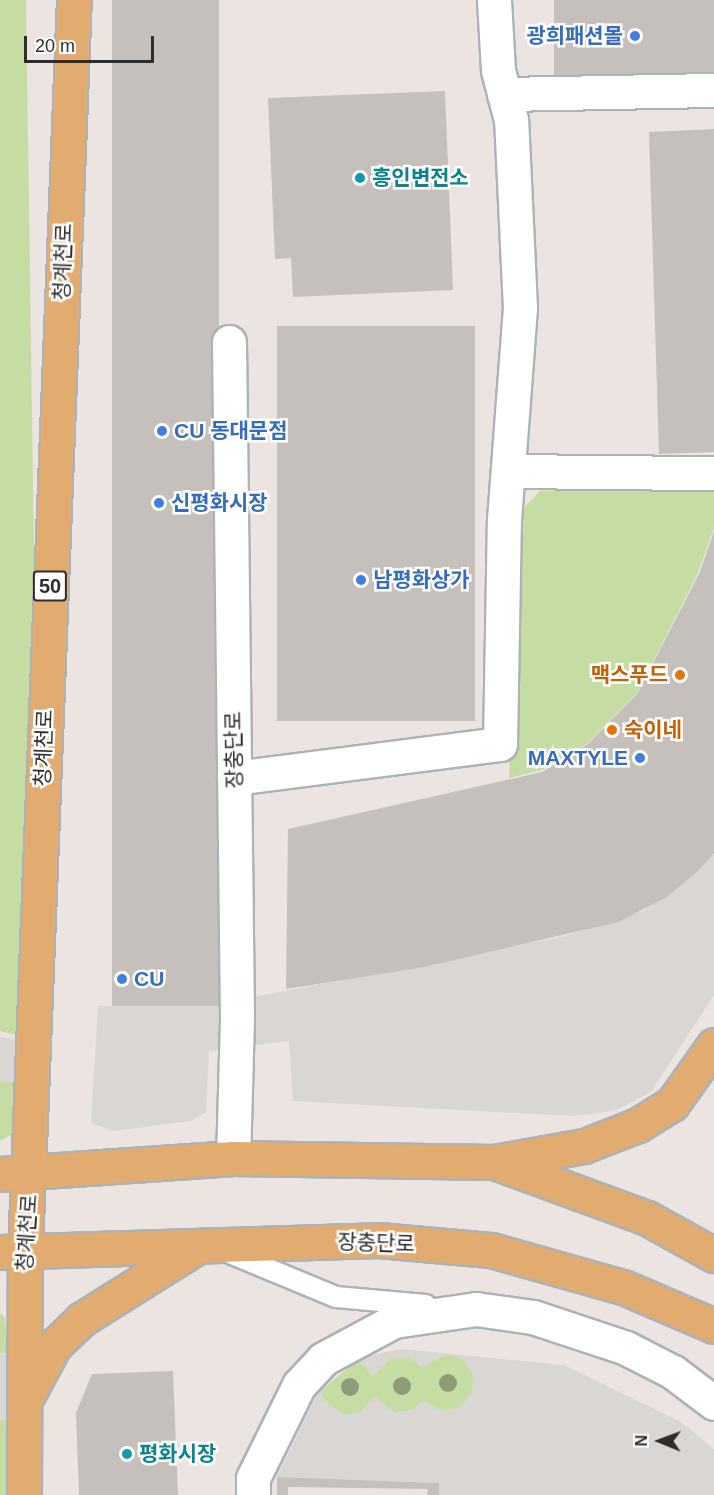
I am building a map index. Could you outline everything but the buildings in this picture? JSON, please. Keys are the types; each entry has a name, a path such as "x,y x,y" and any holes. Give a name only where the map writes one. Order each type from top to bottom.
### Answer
{"main road":[{"name":"청계천로","path":"24,1495 12,1251 74,0"},
{"path":"16,1172 233,1158 494,1162 584,1146 638,1125 672,1104 714,1045"},
{"path":"494,1162 647,1218 714,1255"},
{"name":"장충단로","path":"12,1251 378,1240 491,1250 623,1287 714,1326"},
{"path":"21,1410 34,1376 82,1319 206,1245"}],"street":[{"path":"234,778 500,744 508,471 520,308 511,120 504,93 494,0"},
{"path":"504,93 714,90"},
{"name":"장충단로","path":"229,342 234,778 233,1158"},
{"path":"508,471 714,473"},
{"path":"253,1495 253,1478 299,1384 323,1359 394,1321 476,1308 533,1317 626,1348 673,1372 714,1403"}],"lane":[{"path":"206,1245 336,1298 476,1308"}],"green space":[{"path":"0,0 26,0 35,622 19,1036 0,1031"},
{"path":"714,486 714,527 699,571 637,693 588,743 542,770 509,778 519,513 540,491"},
{"path":"0,1035 20,1040 18,1131 0,1141 0,1082 16,1081 18,1040"},
{"path":"0,1313 5,1317 12,1420 12,1495 0,1495 0,1421 11,1418 7,1353 0,1353"},
{"path":"446,1354 464,1360 474,1376 472,1394 459,1408 441,1411 423,1401 413,1410 395,1413 374,1397 361,1412 343,1415 322,1398 321,1391 358,1360 373,1374 391,1357 410,1358 422,1367"}],"shaded area":[{"path":"714,852 714,995 651,1092 614,1111 572,1116 293,1101 289,1041 209,1051 206,1112 190,1121 113,1131 91,1123 98,1006 208,1006 565,936 645,910"},
{"path":"0,1037 18,1040 16,1081 0,1082"},
{"path":"401,1349 564,1365 681,1422 714,1449 714,1495 439,1495 439,1483 277,1477 318,1393 359,1358","holes":["446,1354 464,1360 474,1376 472,1394 459,1408 441,1411 423,1401 413,1410 395,1413 374,1397 361,1412 343,1415 322,1398 321,1391 358,1360 373,1376 391,1358 410,1358 422,1367"]},
{"path":"0,1353 8,1353 12,1418 0,1421"}],"place":[{"name":"광희패션몰","path":"635,36"},
{"name":"흥인변전소","path":"360,178"},
{"name":"CU 동대문점","path":"162,431"},
{"name":"신평화시장","path":"159,503"},
{"name":"남평화상가","path":"361,580"},
{"name":"맥스푸드","path":"680,675"},
{"name":"숙이네","path":"612,730"},
{"name":"MAXTYLE","path":"640,758"},
{"name":"CU","path":"122,979"},
{"name":"평화시장","path":"127,1454"}]}
